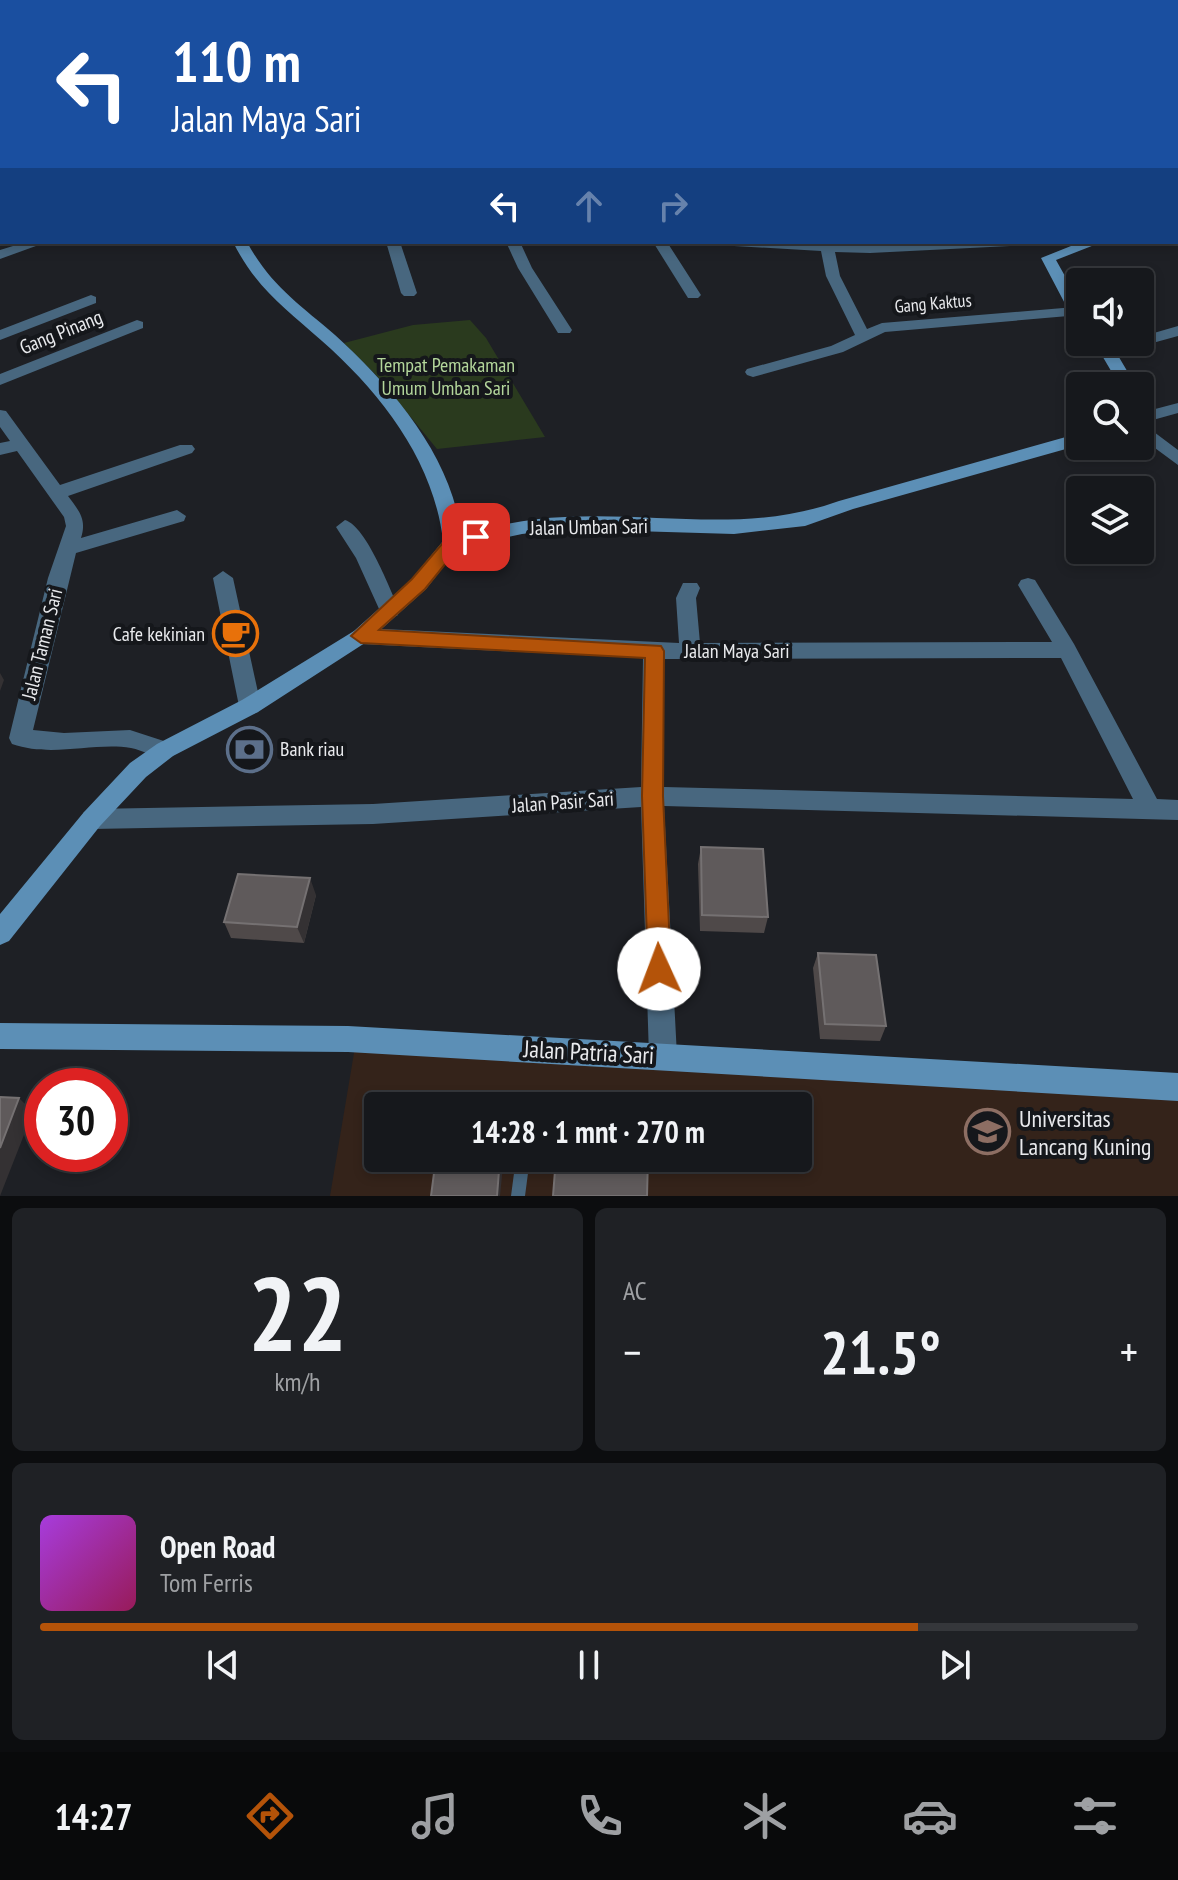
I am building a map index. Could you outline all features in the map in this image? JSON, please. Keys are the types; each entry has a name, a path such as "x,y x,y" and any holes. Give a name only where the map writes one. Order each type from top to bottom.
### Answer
{"street":[{"path":"0,255 34,244"},
{"path":"0,933 7,912 138,770 165,750 250,706 361,636 419,584 453,542 449,503 431,461 377,390 335,344 257,273 241,244"},
{"path":"394,244 409,293"},
{"path":"514,244 525,268 564,330"},
{"path":"661,244 693,295"},
{"path":"779,244 870,249 970,244"},
{"path":"1038,244 1066,292"},
{"path":"1048,258 1089,244"},
{"path":"827,247 833,276 864,338"},
{"path":"0,335 91,300"},
{"name":"Gang Kaktus","path":"753,372 837,349 893,326 1066,315"},
{"name":"Gang Pinang","path":"0,380 137,325"},
{"path":"1154,338 1178,331"},
{"path":"1154,414 1178,408"},
{"name":"Jalan Taman Sari","path":"0,415 73,516 75,526 58,578 20,738 64,742 130,739 165,750"},
{"path":"1154,439 1178,459"},
{"name":"Jalan Umban Sari","path":"453,542 522,527 566,523 776,525 805,520 846,505 1066,443"},
{"path":"0,449 21,444"},
{"path":"57,493 186,449"},
{"path":"69,548 177,516"},
{"path":"345,527 365,556 390,611"},
{"path":"223,578 250,706"},
{"path":"1028,585 1067,650 1150,809"},
{"path":"690,588 686,598 690,651"},
{"name":"Jalan Maya Sari","path":"361,636 654,651 1067,650"},
{"path":"654,651 652,796 663,1056"},
{"name":"Jalan Pasir Sari","path":"92,819 373,814 652,796 1178,810"},
{"name":"Jalan Patria Sari","path":"0,1036 348,1039 1178,1087"}],"lane":[{"path":"518,1196 521,1172"}],"shaded area":[{"name":"Universitas Lancang Kuning","path":"355,1047 1178,1098 1178,1196 330,1196"}],"green space":[{"name":"Tempat Pemakaman Umum Umban Sari","path":"470,320 486,338 545,437 437,449 377,376 344,343 413,325"}],"building":[{"path":"701,847 763,849 768,917 702,915"},
{"path":"238,874 310,878 297,927 224,922"},
{"path":"818,953 876,955 886,1026 825,1024"},
{"path":"0,1097 19,1098 0,1148"},
{"path":"434,1172 499,1172 497,1196 431,1196"},
{"path":"555,1172 648,1172 647,1196 553,1196"}],"place":[{"name":"Cafe kekinian","path":"236,634"},
{"name":"Bank riau","path":"249,749"},
{"name":"Universitas Lancang Kuning","path":"988,1132"}],"route":[{"path":"476,537 453,542 419,584 361,636 654,651 652,796 659,969"}]}
